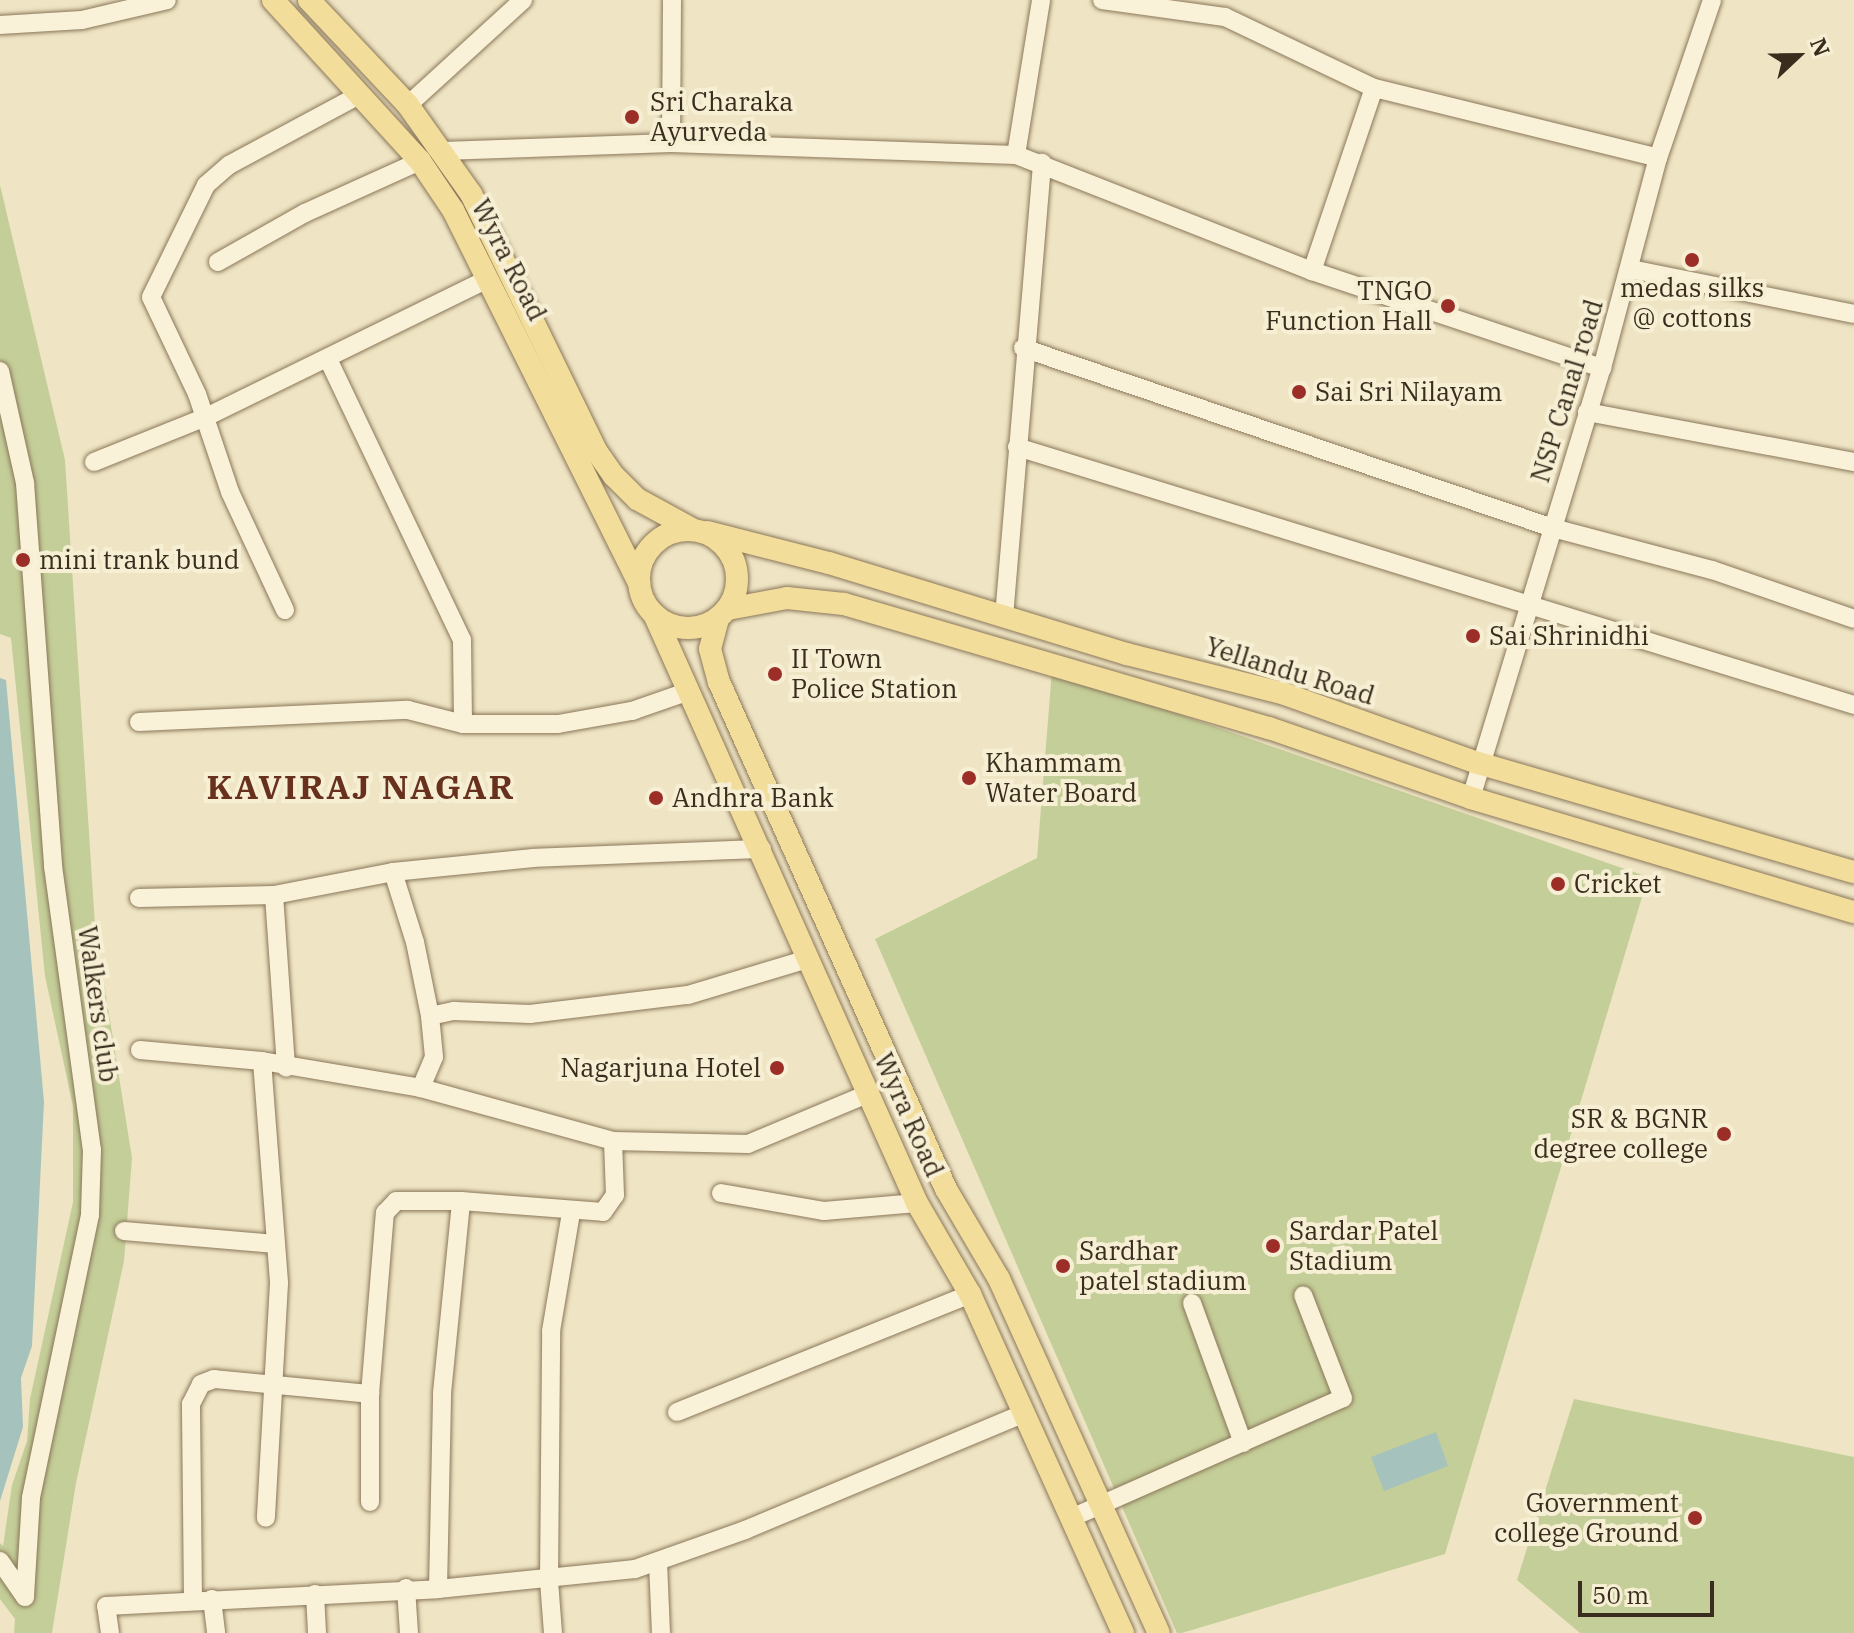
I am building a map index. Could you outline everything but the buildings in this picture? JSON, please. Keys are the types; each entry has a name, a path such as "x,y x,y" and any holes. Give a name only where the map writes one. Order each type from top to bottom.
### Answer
{"main road":[{"name":"Wyra Road","path":"273,0 420,161 488,279 654,614 762,849 917,1203 970,1294 1123,1633"},
{"name":"Wyra Road","path":"309,0 408,105 443,151 510,269 597,452 637,499 720,540 736,566 738,581 710,649 719,682 823,923 946,1189 999,1279 1099,1507 1159,1633"},
{"path":"639,583 647,550 667,534 699,531"},
{"name":"Yellandu Road","path":"699,531 1285,694 1478,763 1854,872"},
{"path":"654,614 678,628 787,598 844,604 1111,686 1269,728 1471,798 1854,912"}],"street":[{"path":"0,25 82,20 167,0"},
{"path":"408,105 523,0"},
{"path":"671,143 672,0"},
{"path":"1016,155 1041,0"},
{"path":"1102,0 1225,17 1374,88 1658,158"},
{"name":"NSP Canal road","path":"1471,798 1478,763 1631,269 1658,158 1712,0"},
{"path":"1312,271 1374,88"},
{"path":"285,610 230,492 206,417 151,297 206,185 229,165 359,95"},
{"path":"443,151 671,143 1016,155 1312,271 1602,368"},
{"path":"218,262 305,213 420,161"},
{"path":"1004,617 1023,348 1042,163"},
{"path":"1631,269 1854,314"},
{"path":"94,462 206,417 488,279"},
{"path":"1023,348 1553,528 1712,570 1854,619"},
{"path":"328,359 462,640 463,724"},
{"name":"Walkers club","path":"0,371 25,483 53,866 92,1150 90,1215 31,1498 25,1597 0,1561"},
{"path":"1587,412 1854,462"},
{"path":"1017,447 1530,602 1854,705"},
{"path":"139,722 408,710 463,724 558,724 632,711 689,691"},
{"path":"139,898 274,895 393,872 635,850 762,849"},
{"path":"393,872 415,942 430,1016 434,1057 421,1088"},
{"path":"274,895 286,1068"},
{"path":"430,1016 454,1011 530,1014 688,995 808,959"},
{"path":"140,1050 262,1061 286,1068 421,1088 613,1141 748,1144 870,1093"},
{"path":"262,1061 279,1283 266,1518"},
{"path":"370,1502 370,1394 385,1213 396,1201 461,1201 571,1213 610,1210 615,1195 613,1141"},
{"path":"721,1193 824,1211 917,1203"},
{"path":"438,1589 442,1393 461,1201"},
{"path":"553,1633 549,1581 551,1331 571,1213"},
{"path":"124,1231 275,1244"},
{"path":"677,1412 970,1294"},
{"path":"1071,1518 1343,1398 1303,1295"},
{"path":"1192,1303 1243,1443"},
{"path":"193,1600 191,1404 201,1384 214,1379 370,1394"},
{"path":"110,1633 106,1606 549,1581 658,1562 1025,1413"},
{"path":"658,1562 661,1633"},
{"path":"406,1588 409,1633"},
{"path":"315,1594 317,1633"},
{"path":"212,1599 216,1633"}],"green space":[{"path":"0,185 65,460 95,926 132,1158 124,1261 76,1483 52,1633 14,1633 15,1619 0,1599 0,1543 3,1546 12,1485 27,1441 30,1399 73,1202 73,1106 45,976 11,638 0,634"},
{"name":"Sardar Patel Stadium","path":"1052,670 1648,877 1445,1554 1182,1633 1177,1633 875,939 1037,858"},
{"name":"Government college Ground","path":"1574,1399 1854,1457 1854,1633 1580,1633 1517,1580"}],"water":[{"path":"0,678 6,680 44,1102 32,1346 21,1378 23,1427 0,1501"},
{"path":"1436,1432 1448,1466 1384,1491 1371,1457"}],"place":[{"name":"Sri Charaka Ayurveda","path":"632,117"},
{"name":"medas silks @ cottons","path":"1692,260"},
{"name":"TNGO Function Hall","path":"1448,306"},
{"name":"Sai Sri Nilayam","path":"1299,392"},
{"name":"mini trank bund","path":"23,560"},
{"name":"Sai Shrinidhi","path":"1473,636"},
{"name":"II Town Police Station","path":"775,674"},
{"name":"Khammam Water Board","path":"969,778"},
{"name":"Andhra Bank","path":"656,798"},
{"name":"Cricket","path":"1558,884"},
{"name":"Nagarjuna Hotel","path":"777,1068"},
{"name":"SR & BGNR degree college","path":"1724,1134"},
{"name":"Sardar Patel Stadium","path":"1273,1246"},
{"name":"Sardhar patel stadium","path":"1063,1266"},
{"name":"Government college Ground","path":"1695,1518"}],"district":[{"name":"KAVIRAJ NAGAR","path":"361,787"}]}
